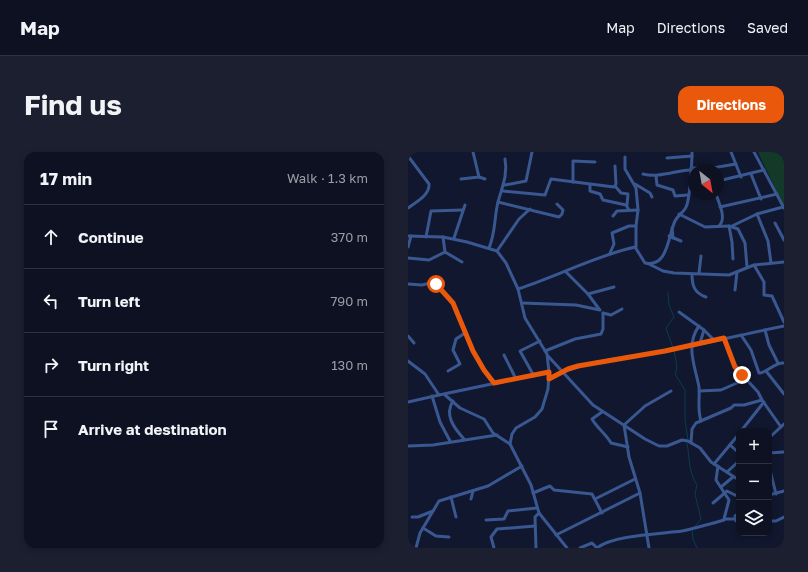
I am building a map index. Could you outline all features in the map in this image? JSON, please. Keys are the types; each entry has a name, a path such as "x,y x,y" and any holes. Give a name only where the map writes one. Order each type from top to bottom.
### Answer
{"street":[{"path":"473,152 479,177"},
{"path":"504,185 526,182 532,152"},
{"path":"691,164 692,152"},
{"path":"731,152 741,176"},
{"path":"730,226 757,214 784,208 754,152"},
{"path":"408,156 429,187 425,195 408,208"},
{"path":"667,158 692,156"},
{"path":"625,157 626,169 635,184 638,210 636,247 643,262 668,272 729,275 754,265 784,262"},
{"path":"488,248 494,234 498,202 503,191 505,159"},
{"path":"573,182 572,161 595,162"},
{"path":"724,166 736,164"},
{"path":"615,166 615,186 620,193 628,194 627,205 629,210"},
{"path":"643,174 656,176 688,169"},
{"path":"724,180 764,170"},
{"path":"751,174 761,199"},
{"path":"650,264 662,258 672,228 679,214 686,207 688,195 675,196 673,190 658,185 656,176"},
{"path":"461,179 479,177 486,179"},
{"path":"503,191 545,195 550,179 590,185 615,186"},
{"path":"635,184 650,193 652,197"},
{"path":"590,185 590,191 600,194 603,200 627,205"},
{"path":"720,207 761,199 777,194"},
{"path":"718,200 723,220 719,226"},
{"path":"498,202 559,217 562,214 563,209 557,204"},
{"path":"454,238 465,205"},
{"path":"497,251 519,218 530,209"},
{"path":"426,237 431,211 463,210"},
{"path":"613,216 617,211 638,210"},
{"path":"679,214 701,226 730,226 738,229 743,238 747,267"},
{"path":"757,214 768,240 771,263"},
{"path":"776,223 784,240"},
{"path":"610,253 614,244 612,233 628,226 636,226"},
{"path":"730,226 733,259"},
{"path":"672,228 673,238"},
{"path":"408,247 410,236 443,237 454,238 497,251 506,264 518,289 525,318 546,353 584,397 602,412 659,446 668,446 685,440 691,443 700,448 714,464 736,478"},
{"path":"669,236 681,242"},
{"path":"443,237 445,252"},
{"path":"518,289 566,272 610,253 636,247"},
{"path":"408,258 430,260 445,252"},
{"path":"445,252 462,262"},
{"path":"699,274 701,256"},
{"path":"754,265 764,282 764,295 772,296 784,322"},
{"path":"566,272 588,294 603,313 612,315 622,309"},
{"path":"735,290 737,272"},
{"path":"692,274 695,290 706,298"},
{"path":"408,284 435,282 453,303 465,333 484,370 494,383"},
{"path":"588,294 614,287"},
{"path":"522,303 576,304 600,310"},
{"path":"680,312 704,330 714,340"},
{"path":"546,353 575,339 601,334 603,329 603,313"},
{"path":"699,326 693,336 692,345 699,391 698,410 701,421"},
{"path":"549,379 563,371 578,366 784,326"},
{"path":"700,343 704,330"},
{"path":"765,330 769,346 778,363"},
{"path":"448,371 460,364 453,350 456,339 465,333"},
{"path":"741,335 751,350 760,373 778,363 784,362"},
{"path":"408,336 414,343"},
{"path":"724,338 735,367 758,392 781,427"},
{"path":"534,376 520,351 540,341"},
{"path":"510,444 512,434 516,428 535,417 542,409 546,398 549,379 546,353"},
{"path":"504,355 516,379"},
{"path":"408,361 425,374 439,395"},
{"path":"766,371 784,394"},
{"path":"408,402 549,372"},
{"path":"739,382 742,375"},
{"path":"699,391 720,390 746,379"},
{"path":"624,425 645,406 671,391"},
{"path":"445,395 454,401 460,408 484,419 492,431 510,444 522,466 539,513 567,548"},
{"path":"432,396 440,422 450,442"},
{"path":"454,401 449,409 450,419 464,439"},
{"path":"691,443 692,429 701,421 730,408 733,405 744,405 763,401"},
{"path":"743,428 763,401"},
{"path":"602,412 592,419 596,426 606,435 611,443 628,447"},
{"path":"772,435 784,424"},
{"path":"624,425 635,479 640,493 650,548"},
{"path":"408,446 497,435"},
{"path":"714,464 736,438"},
{"path":"730,445 736,450"},
{"path":"772,453 784,452"},
{"path":"727,472 737,464"},
{"path":"416,548 418,538 439,501 488,486 522,466"},
{"path":"718,466 716,480 729,500 724,520"},
{"path":"721,487 733,477"},
{"path":"595,499 635,479"},
{"path":"772,479 776,494"},
{"path":"533,493 550,486 554,490 592,494 602,513"},
{"path":"471,499 473,491"},
{"path":"713,503 724,492 728,491 736,496"},
{"path":"772,495 784,491"},
{"path":"556,535 640,493"},
{"path":"451,497 456,516"},
{"path":"486,520 504,519 508,511 537,508"},
{"path":"412,517 418,517 433,511"},
{"path":"536,548 535,517 539,513"},
{"path":"772,521 776,521 784,517"},
{"path":"580,548 592,543 597,548 614,542 647,535 682,531 724,520 736,520"},
{"path":"494,548 491,537 497,529 535,526"},
{"path":"423,528 436,536 449,537"}],"green space":[{"path":"758,152 784,152 784,206 761,159"}],"waterway":[{"path":"668,292 669,305 674,317 666,328 673,348"},
{"path":"674,351 677,366 675,374 685,390 685,420 688,440"},
{"path":"687,443 692,475 697,485 695,494 701,519 692,530 693,539 697,548"}],"route":[{"path":"436,284 453,303 473,351 486,374 494,383 549,372 549,379 563,371 578,366 665,351 724,338 735,367 742,375"}]}
